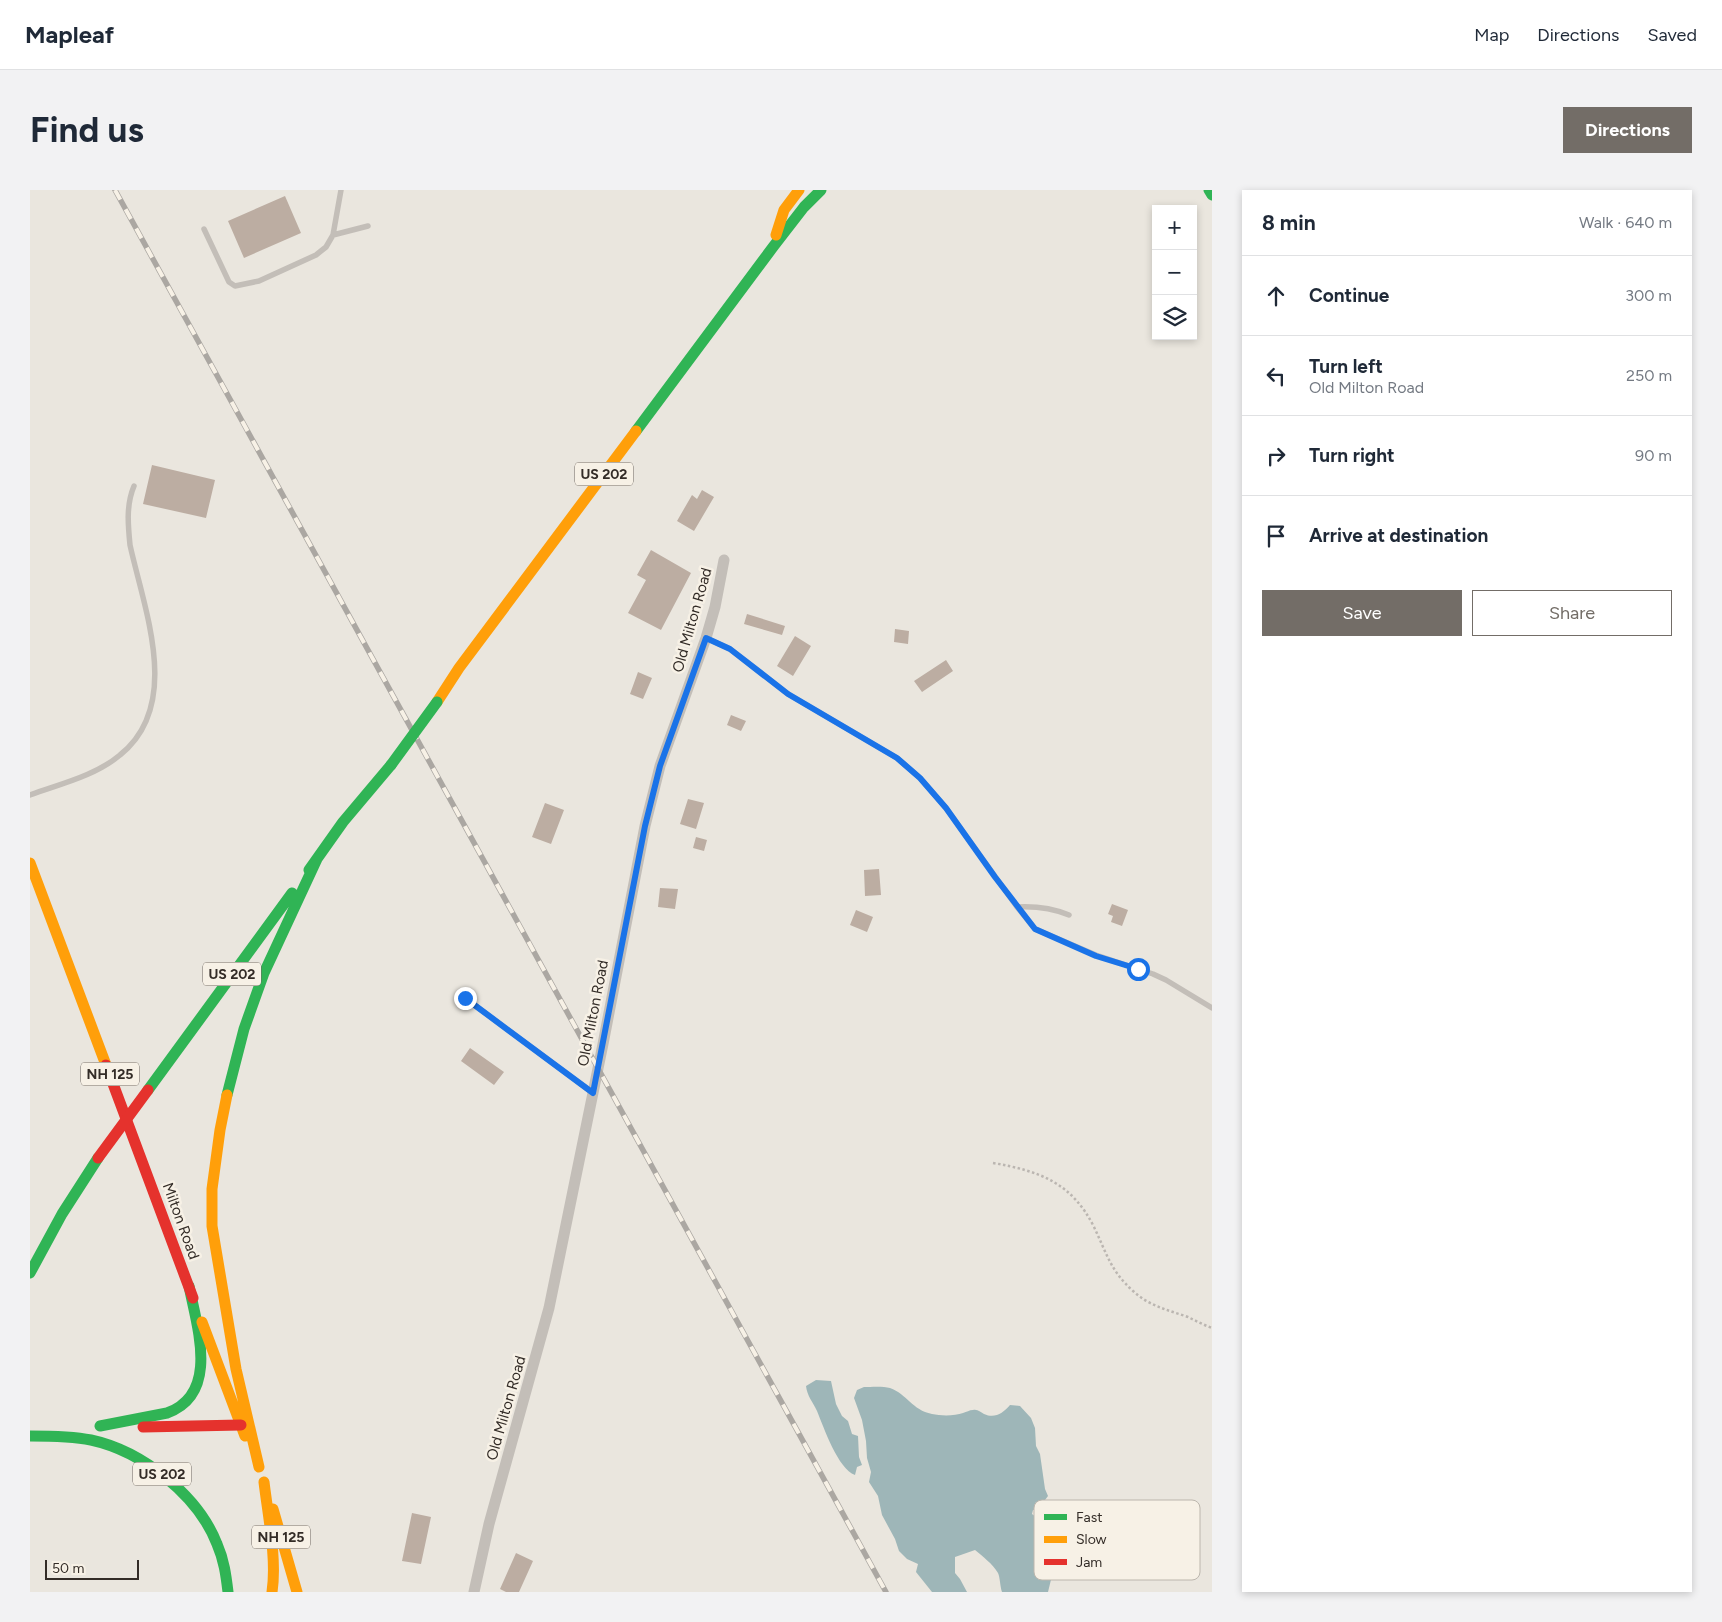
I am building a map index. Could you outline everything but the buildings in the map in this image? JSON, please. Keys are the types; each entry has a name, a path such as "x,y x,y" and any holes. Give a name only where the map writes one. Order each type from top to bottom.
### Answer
{"main road":[{"name":"US 202","path":"773,247 784,210 799,190"},
{"name":"US 202","path":"30,1273 70,1199 98,1158 343,822 391,765 437,702 459,668 773,247 821,190"},
{"path":"1209,190 1212,195"},
{"path":"259,1467 236,1369 218,1268 212,1226 212,1189 222,1121 244,1029 264,973 317,859"},
{"name":"Milton Road","path":"30,863 241,1425 259,1467 297,1592"},
{"name":"US 202","path":"36,1239 70,1199"},
{"path":"91,1426 158,1415 176,1410 189,1402 198,1387 202,1370 189,1286"},
{"path":"30,1429 91,1426 241,1425"},
{"name":"US 202","path":"30,1436 98,1441 121,1449 174,1483 190,1500 206,1522 221,1550 228,1592"},
{"path":"264,1482 273,1562 274,1579 272,1592"}],"street":[{"name":"Old Milton Road","path":"474,1592 489,1524 549,1308 645,826 660,766 706,638 715,607 724,560"}],"lane":[{"path":"204,229 228,282 235,286 259,281 316,255 326,246 333,234 342,190"},
{"path":"333,234 368,226"},
{"path":"30,795 80,778 107,764 131,746 140,734 152,707 155,676 153,647 128,530 129,499 134,486"},
{"path":"706,638 730,649 788,694 897,758 914,773 946,808 1035,929 1096,956 1153,974 1212,1008"},
{"path":"1017,907 1037,906 1056,909 1069,915"},
{"path":"465,998 593,1093"}],"path":[{"path":"993,1163 1036,1173 1053,1180 1069,1192 1086,1214 1110,1264 1118,1276 1132,1290 1144,1300 1157,1307 1212,1328"}],"water":[{"path":"816,1380 831,1381 836,1404 842,1416 848,1421 852,1434 858,1436 859,1457 862,1465 857,1467 855,1475 837,1457 808,1393 806,1386"},
{"path":"864,1387 890,1388 901,1394 914,1406 932,1414 952,1415 970,1410 978,1410 992,1416 1002,1413 1010,1405 1020,1406 1031,1418 1035,1428 1036,1446 1040,1454 1045,1489 1048,1496 1045,1500 1034,1500 1032,1514 1034,1516 1034,1580 1051,1580 1048,1592 1002,1592 999,1575 996,1570 975,1550 955,1557 955,1573 967,1592 932,1592 916,1572 918,1564 907,1559 899,1551 895,1539 882,1515 878,1496 869,1482 871,1472 867,1458 866,1441 862,1420 854,1398 857,1390"}],"railway":[{"path":"115,190 886,1592"}],"traffic: fast":[{"path":"636,431 773,247 804,207 821,190"},
{"path":"1209,190 1212,195"},
{"path":"391,765 437,702"},
{"path":"309,870 343,822 391,765"},
{"path":"227,1095 244,1029 264,973 317,859"},
{"path":"148,1090 292,893"},
{"path":"30,1273 62,1214 98,1158"},
{"path":"100,1426 167,1413 183,1404 194,1391 199,1375 201,1358 200,1339 189,1286"},
{"path":"30,1436 53,1436 91,1440 130,1454 166,1478 182,1492 208,1526 221,1556 228,1592"}],"traffic: slow":[{"path":"776,235 784,210 799,190"},
{"path":"437,702 459,668 636,431"},
{"path":"30,863 106,1065"},
{"path":"227,1095 212,1189 212,1226 236,1369 259,1467"},
{"path":"202,1322 245,1436"},
{"path":"264,1482 273,1552 272,1592"},
{"path":"273,1509 297,1592"}],"traffic: jam":[{"path":"106,1065 193,1298"},
{"path":"98,1158 148,1090"},
{"path":"143,1427 241,1425"}],"route":[{"path":"465,998 593,1093 645,826 660,766 706,638 730,649 788,694 897,758 920,778 946,808 1035,929 1096,956 1138,969"}]}
